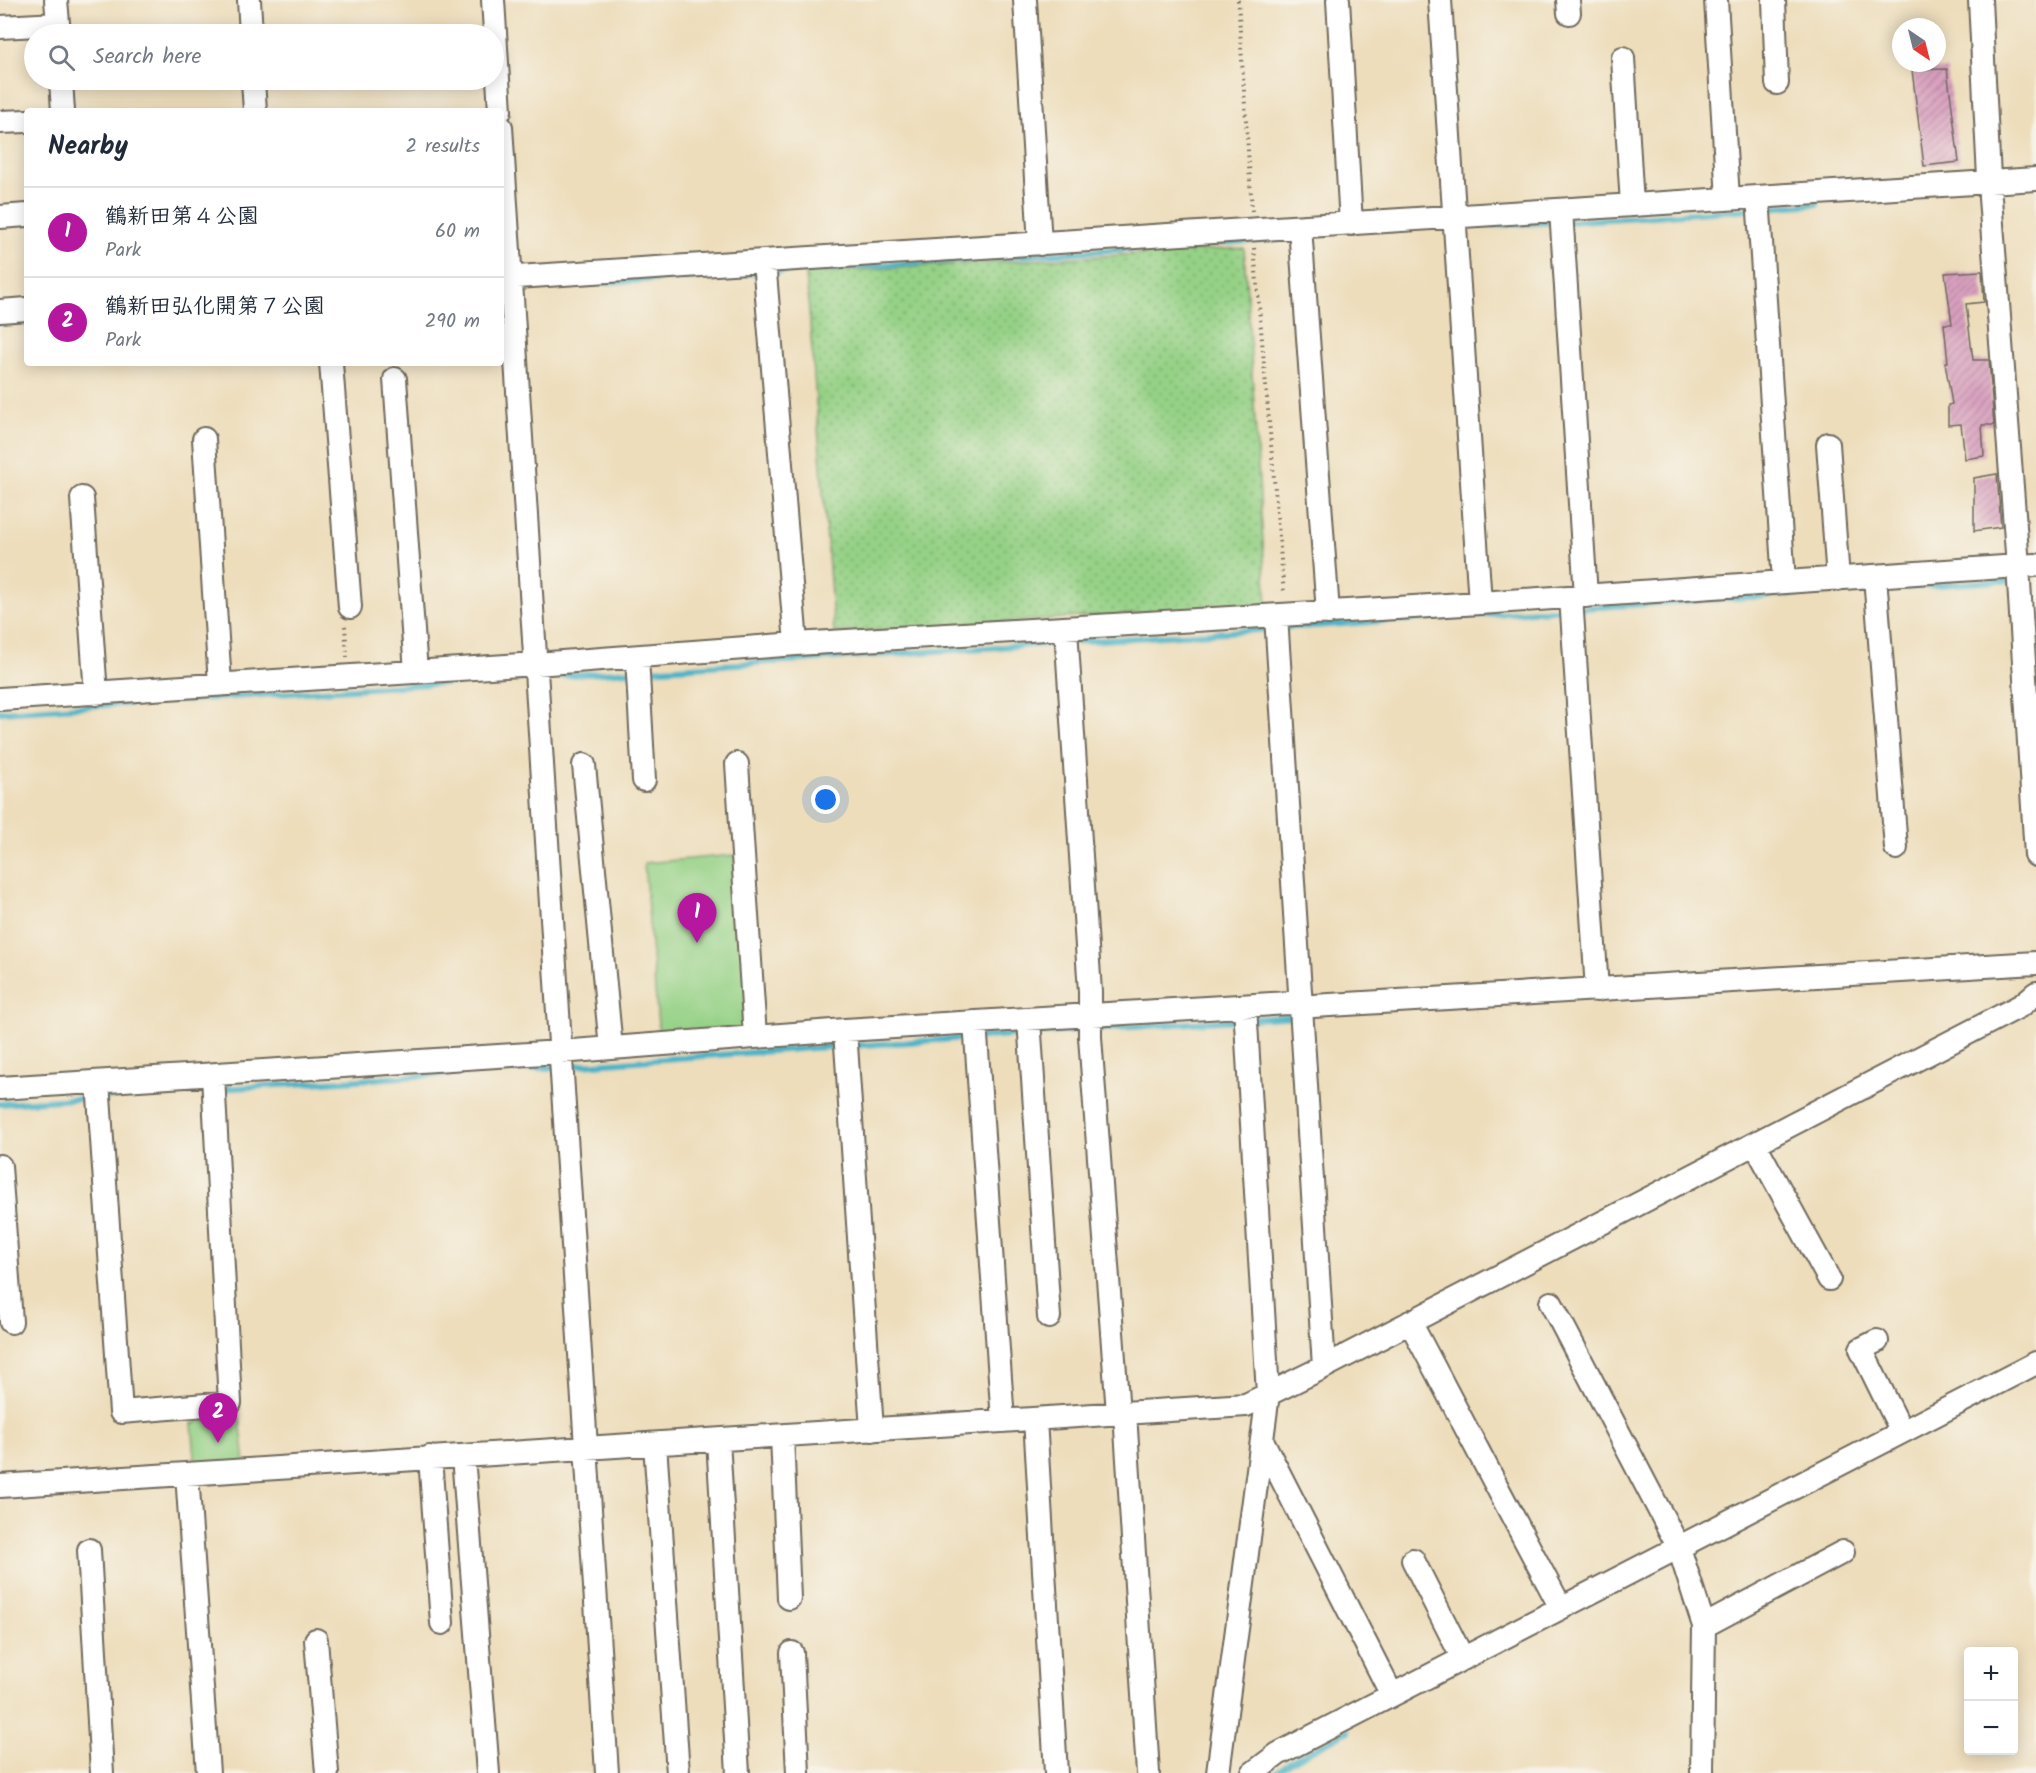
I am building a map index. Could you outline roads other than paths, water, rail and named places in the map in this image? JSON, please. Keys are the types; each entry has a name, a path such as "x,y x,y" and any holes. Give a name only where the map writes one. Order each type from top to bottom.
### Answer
{"street":[{"path":"56,0 58,24"},
{"path":"249,0 250,24"},
{"path":"493,0 495,24"},
{"path":"1025,0 1040,244"},
{"path":"1338,0 1351,224"},
{"path":"1440,0 1480,603"},
{"path":"1716,0 1728,199"},
{"path":"1774,0 1777,83"},
{"path":"1980,0 1990,189 2023,573 2036,855"},
{"path":"0,27 24,28"},
{"path":"1623,58 1632,205"},
{"path":"62,90 63,108"},
{"path":"254,90 255,108"},
{"path":"499,90 500,108"},
{"path":"0,122 24,121"},
{"path":"509,283 765,269 1040,244 1254,238 1301,234 1351,224 1455,224 1562,217 1632,205 1728,199 1758,205 1990,189 2036,179"},
{"path":"504,186 607,1773"},
{"path":"1758,205 1784,582"},
{"path":"0,217 24,215"},
{"path":"1562,217 1575,603 1597,990"},
{"path":"1301,234 1328,613"},
{"path":"765,269 796,644"},
{"path":"0,311 24,309"},
{"path":"331,366 350,607"},
{"path":"395,379 416,672"},
{"path":"204,439 220,684"},
{"path":"1828,444 1838,579"},
{"path":"82,498 96,694"},
{"path":"0,699 416,672 537,674 637,667 796,644 1067,638 1279,621 1328,613 1480,603 1575,603 1784,582 1838,579 1876,585 2023,573"},
{"path":"1876,585 1896,848"},
{"path":"1279,621 1300,1012 1324,1367"},
{"path":"1067,638 1090,1025 1122,1413 1148,1773"},
{"path":"637,667 644,780"},
{"path":"737,764 755,1036"},
{"path":"584,765 611,1048"},
{"path":"0,1088 98,1092 214,1085 560,1061 611,1048 755,1036 845,1041 1300,1012 1313,1006 2036,963"},
{"path":"0,1486 1246,1405 1324,1367 2022,1005 2036,993"},
{"path":"1218,1773 1268,1394 1246,1015"},
{"path":"1030,1028 1049,1317"},
{"path":"976,1032 1003,1421"},
{"path":"845,1041 872,1430"},
{"path":"98,1092 121,1412 230,1403 214,1085"},
{"path":"1755,1144 1829,1279"},
{"path":"0,1166 11,1322"},
{"path":"1551,1303 1681,1555 1704,1626 1702,1773"},
{"path":"1410,1322 1561,1608"},
{"path":"1861,1349 1902,1432"},
{"path":"1253,1773 1278,1754 1561,1608 1681,1555 1902,1432 2036,1364"},
{"path":"1035,1419 1056,1773"},
{"path":"782,1436 789,1598"},
{"path":"718,1440 738,1773"},
{"path":"1263,1442 1392,1695"},
{"path":"655,1444 678,1773"},
{"path":"463,1456 488,1773"},
{"path":"430,1458 442,1623"},
{"path":"187,1474 208,1773"},
{"path":"89,1550 102,1773"},
{"path":"1704,1626 1843,1552"},
{"path":"1413,1560 1463,1659"},
{"path":"316,1640 327,1773"},
{"path":"792,1653 798,1773"}],"waterway":[{"path":"1764,208 1817,204"},
{"path":"1567,222 1754,209"},
{"path":"1480,226 1556,222"},
{"path":"770,272 1281,239"},
{"path":"516,288 760,273"},
{"path":"0,323 24,321"},
{"path":"1881,589 2014,580"},
{"path":"1282,628 1871,589"},
{"path":"1073,642 1272,629"},
{"path":"0,712 1063,643"},
{"path":"851,1046 1296,1016"},
{"path":"567,1066 841,1046"},
{"path":"219,1089 557,1067"},
{"path":"0,1104 209,1090"},
{"path":"1276,1773 1290,1762 1348,1731"}],"place":[{"name":"鶴新田第４公園","path":"697,943"},
{"name":"鶴新田弘化開第７公園","path":"218,1443"}]}
